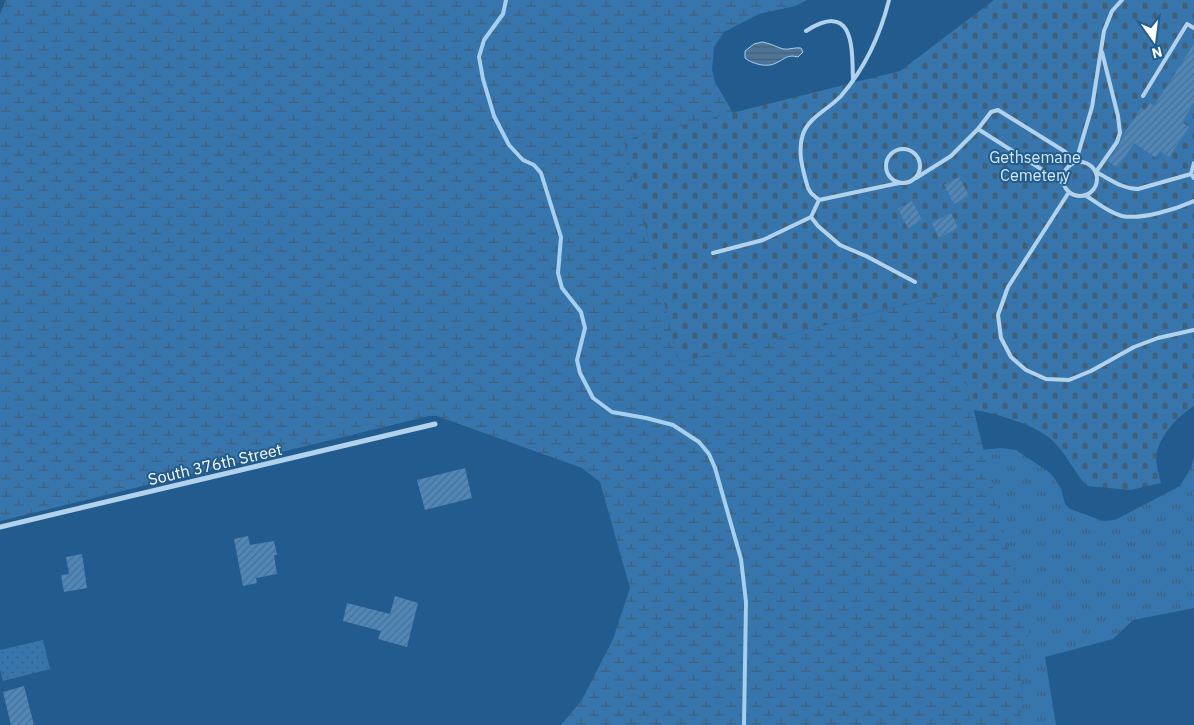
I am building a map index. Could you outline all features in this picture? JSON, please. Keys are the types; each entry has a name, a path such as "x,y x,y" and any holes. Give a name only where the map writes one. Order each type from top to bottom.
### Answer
{"street":[{"name":"South 376th Street","path":"0,527 435,424"}],"lane":[{"path":"820,200 811,192 806,180 801,156 802,139 806,127 835,102 852,81 877,40 889,0"},
{"path":"1063,183 1062,178 1066,168 1076,161 1092,107 1104,31 1112,11 1122,0"},
{"path":"806,31 817,21 831,16 839,17 845,22 850,34 852,81"},
{"path":"1143,96 1187,24 1194,28"},
{"path":"978,128 1063,183 1069,192 1079,196 1090,193 1096,184 1096,172 1117,142 1120,133 1117,110 1102,51"},
{"path":"713,253 764,240 811,217 820,200 908,182 916,178 950,156 991,112 998,110 1064,151 1076,161 1088,163 1096,172 1122,187 1138,189 1191,174"},
{"path":"899,183 888,175 885,167 887,158 897,149 911,150 918,156 920,165 916,178"},
{"path":"1191,174 1194,163"},
{"path":"1191,174 1194,178"},
{"path":"1069,192 1008,286 998,315 1001,338 1011,357 1026,370 1046,378 1069,380 1091,371 1134,346 1158,338 1194,330"},
{"path":"1085,195 1122,216 1151,214 1173,209 1194,201"},
{"path":"811,217 835,242 846,249 866,256 916,282"}],"green space":[{"path":"6,0 807,0 795,6 759,14 724,32 714,47 712,70 715,82 733,113 624,140 679,362 945,295 1029,632 1026,646 1019,656 1023,702 1019,725 561,725 582,700 613,639 630,588 600,482 582,468 437,416 429,416 0,521 0,14"},
{"name":"Gethsemane Cemetery","path":"994,0 1194,0 1194,406 1173,424 1158,448 1156,456 1161,483 1130,490 1087,486 1062,451 1045,435 1015,421 973,410 944,295 679,362 624,140 900,71"},
{"path":"1000,448 1016,450 1049,472 1056,480 1061,489 1065,504 1070,509 1103,521 1115,520 1180,486 1191,468 1194,457 1194,608 1133,620 1113,639 1045,657 1056,725 1019,725 1023,702 1019,656 1026,646 983,450"},
{"path":"43,640 50,669 3,681 0,669 0,650"}],"shaded area":[{"path":"762,42 783,49 801,48 803,52 798,57 789,57 769,65 756,64 745,58 745,51 754,44"}],"building":[{"path":"1194,44 1194,103 1182,122 1189,127 1169,157 1160,151 1156,158 1134,143 1118,167 1113,165 1108,161 1141,108 1145,110 1150,103 1154,106"},
{"path":"959,177 969,196 954,204 944,185"},
{"path":"912,201 922,220 908,228 898,209"},
{"path":"951,213 958,228 939,238 932,223"},
{"path":"465,468 472,498 425,510 417,480"},
{"path":"248,536 250,545 274,541 277,555 274,555 277,574 256,578 257,583 243,586 234,539"},
{"path":"82,554 87,588 64,592 61,575 69,574 66,557"},
{"path":"395,596 418,603 407,647 378,639 381,631 343,621 347,603 390,614"},
{"path":"24,686 34,725 11,725 3,692"}],"waterway":[{"path":"506,0 503,14 484,40 479,57 483,79 494,116 509,145 523,160 534,165 541,173 561,237 558,273 562,288 581,312 585,328 577,360 580,373 593,398 612,412 673,425 699,442 709,454 715,468 741,559 746,602 744,725"}]}
